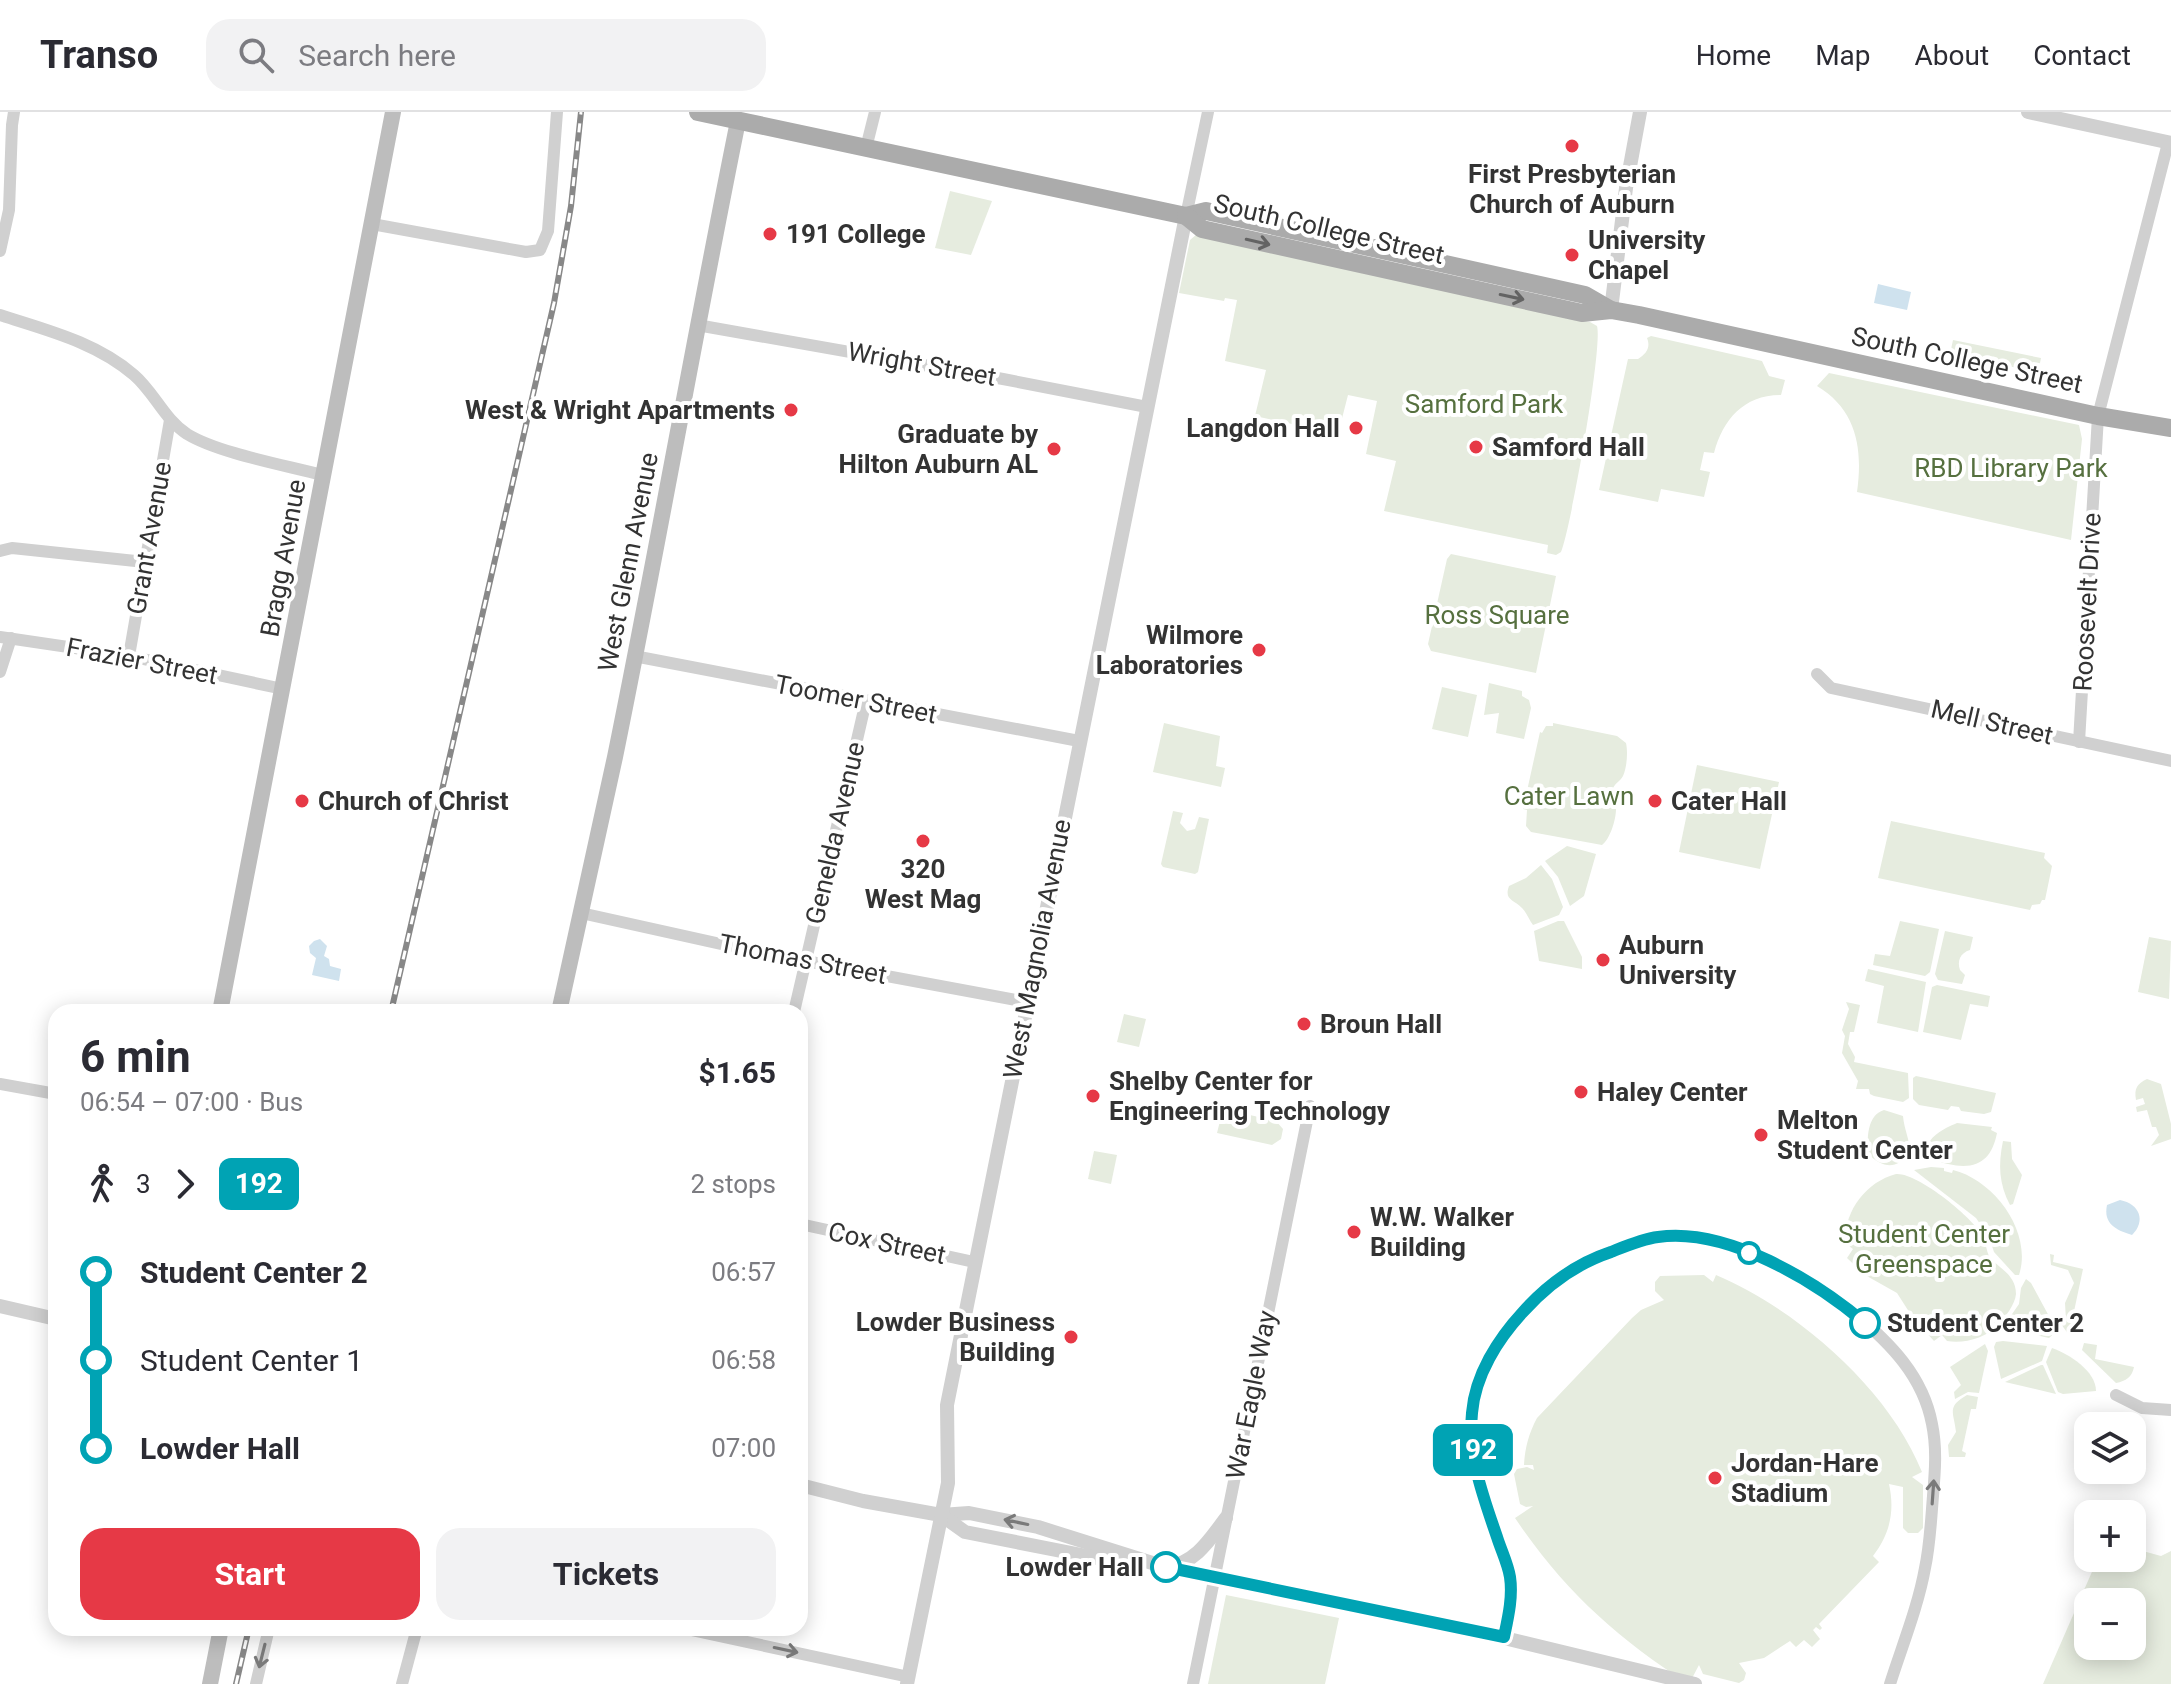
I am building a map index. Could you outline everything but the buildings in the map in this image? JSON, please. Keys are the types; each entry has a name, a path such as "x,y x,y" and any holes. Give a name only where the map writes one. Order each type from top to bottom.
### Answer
{"main road":[{"name":"Bragg Avenue","path":"222,1004 393,112"},
{"name":"South College Street","path":"698,112 739,116 866,148 1186,216 1202,229 1582,313 1611,310 2098,416 2171,428"},
{"name":"West Glenn Avenue","path":"561,1004 634,656 739,116"},
{"path":"210,1684 219,1636"}],"street":[{"path":"0,251 9,210 14,112"},
{"path":"372,224 526,252 540,250 546,242 548,231 557,112"},
{"path":"866,148 875,112"},
{"path":"1186,216 1208,112"},
{"path":"1611,310 1626,188 1640,112"},
{"path":"2028,112 2169,143"},
{"name":"Roosevelt Drive","path":"2079,742 2098,416 2169,143"},
{"name":"West Magnolia Avenue","path":"908,1680 950,1461 947,1405 974,1262 1186,216"},
{"path":"0,315 87,345 115,361 135,376 170,420 207,444 322,475"},
{"name":"Wright Street","path":"697,325 1147,407"},
{"name":"Grant Avenue","path":"129,656 170,420"},
{"path":"0,551 12,548 145,562"},
{"path":"0,672 6,638"},
{"name":"Frazier Street","path":"6,638 129,656 283,689"},
{"name":"Toomer Street","path":"634,656 1079,741"},
{"name":"Mell Street","path":"1817,674 1831,688 2171,761"},
{"name":"Genelda Avenue","path":"796,1004 866,701"},
{"name":"Thomas Street","path":"581,913 806,961 1027,1002"},
{"path":"0,1084 48,1093"},
{"name":"War Eagle Way","path":"1193,1684 1310,1106"},
{"name":"Cox Street","path":"808,1226 974,1262"},
{"path":"1504,1637 1510,1604 1510,1577 1478,1483 1472,1446 1472,1412 1485,1366 1508,1328 1533,1301 1575,1266 1660,1236 1694,1238 1758,1255 1833,1296 1899,1355 1921,1387 1932,1423 1936,1459 1925,1569 1890,1684"},
{"path":"0,1306 48,1317"},
{"path":"2116,1395 2142,1408 2171,1410"},
{"path":"808,1487 941,1515 965,1532 1102,1559 1146,1563 1504,1637 1695,1684"},
{"path":"1165,1567 1176,1566 1196,1555 1226,1518"},
{"path":"256,1684 267,1636"},
{"path":"402,1684 415,1636"},
{"path":"717,1636 908,1680"}],"green space":[{"path":"950,191 992,201 971,255 935,248"},
{"name":"Samford Park","path":"1197,234 1597,326 1598,340 1585,438 1561,552 1556,555 1547,553 1548,545 1384,511 1396,461 1366,454 1377,401 1348,395 1338,434 1255,416 1266,370 1225,361 1237,300 1225,298 1224,301 1179,293 1190,240"},
{"path":"1651,336 1762,361 1769,376 1785,380 1781,395 1756,399 1737,411 1723,430 1714,453 1704,452 1700,470 1710,472 1704,497 1661,489 1658,502 1599,490 1628,359 1638,359 1643,355 1648,348 1647,338"},
{"path":"1953,340 2041,358 2040,363 2027,370 1950,354"},
{"name":"RBD Library Park","path":"1829,373 2079,425 2082,439 2071,540 1857,492 1859,461 1854,432 1841,407 1817,386"},
{"name":"Ross Square","path":"1451,554 1556,576 1536,673 1431,651 1428,644 1447,559"},
{"path":"1489,683 1522,691 1522,696 1529,700 1531,708 1524,739 1496,733 1499,713 1484,715"},
{"path":"1442,687 1477,695 1468,737 1432,729"},
{"path":"1164,723 1220,736 1216,766 1225,768 1221,787 1153,772"},
{"name":"Cater Lawn","path":"1553,723 1617,736 1626,743 1624,772 1612,794 1615,818 1610,834 1602,845 1531,832 1526,826 1527,810 1523,809 1540,732 1546,726 1553,726"},
{"path":"1697,765 1779,782 1760,869 1679,852"},
{"path":"1173,811 1183,813 1180,823 1187,831 1195,829 1199,817 1209,819 1198,872 1195,874 1161,864"},
{"path":"1891,821 2045,853 2044,858 2052,866 2045,900 2032,905 2030,910 1878,878"},
{"path":"1567,846 1596,854 1584,896 1570,906 1558,877 1545,861"},
{"path":"1541,865 1552,879 1563,907 1559,915 1533,925 1524,910 1509,897 1508,891 1509,886 1526,878"},
{"path":"1564,921 1582,957 1582,969 1539,961 1534,931"},
{"path":"1900,921 1939,929 1930,972 1925,976 1873,965 1875,954 1890,956"},
{"path":"1945,931 1973,937 1970,950 1959,961 1960,970 1965,975 1962,984 1938,980 1935,974"},
{"path":"2149,937 2171,941 2169,999 2138,992"},
{"path":"1868,969 1926,982 1918,1032 1877,1023 1884,986 1865,981"},
{"path":"1937,985 1990,996 1988,1007 1970,1004 1961,1040 1923,1032 1932,987"},
{"path":"1846,1002 1860,1005 1848,1044 1855,1057 1854,1062 1908,1073 1909,1098 1903,1102 1874,1096 1869,1089 1856,1089 1858,1081 1842,1053 1845,1036 1842,1030 1849,1009"},
{"path":"1124,1014 1146,1019 1139,1047 1117,1042"},
{"path":"1916,1076 1996,1093 1991,1112 1984,1114 1961,1111 1959,1107 1951,1106 1948,1110 1919,1105 1913,1099 1913,1078"},
{"path":"2147,1079 2161,1084 2171,1124 2171,1139 2151,1146 2159,1135 2156,1127 2152,1127 2147,1110 2137,1112 2136,1107 2145,1104 2143,1098 2136,1100 2135,1092"},
{"path":"1223,1109 1276,1121 1283,1129 1281,1139 1272,1145 1217,1133"},
{"path":"1884,1110 1903,1116 1910,1153 1900,1162 1889,1165 1868,1154 1871,1122"},
{"path":"1957,1123 1992,1127 1991,1130 1997,1133 1991,1150 1982,1161 1959,1166 1939,1161 1925,1153 1933,1138"},
{"path":"2003,1141 2011,1142 2012,1159 2022,1175 2013,1204 2010,1205 2000,1174"},
{"path":"1094,1151 1117,1155 1111,1184 1088,1179"},
{"path":"1931,1167 1968,1176 1996,1196 2007,1210 2020,1242 2022,1259 2019,1275 2015,1275 1994,1252 1989,1237 1976,1218 1914,1170"},
{"name":"Student Center Greenspace","path":"1896,1174 1917,1180 1957,1208 1978,1229 1990,1258 2014,1282 2016,1294 2012,1307 1987,1333 1960,1342 1947,1341 1942,1335 1934,1341 1913,1318 1897,1293 1865,1275 1847,1258 1853,1249 1845,1243 1853,1209 1866,1191"},
{"path":"2050,1254 2054,1255 2053,1262 2083,1269 2069,1335 2061,1324 2066,1320 2065,1303 2074,1283 2068,1270 2051,1265"},
{"name":"Jordan-Hare Stadium","path":"1704,1275 1713,1282 1716,1275 1778,1308 1837,1355 1887,1411 1907,1441 1922,1472 1912,1477 1923,1485 1923,1528 1918,1533 1908,1533 1903,1528 1903,1487 1889,1484 1890,1522 1873,1556 1879,1562 1819,1624 1822,1628 1813,1630 1820,1639 1812,1647 1804,1640 1796,1647 1790,1641 1764,1658 1739,1663 1746,1673 1739,1683 1703,1674 1699,1665 1689,1684 1638,1649 1572,1590 1515,1518 1533,1506 1520,1504 1514,1474 1517,1469 1527,1467 1534,1470 1533,1465 1524,1465 1528,1440 1537,1418 1632,1318 1641,1310 1664,1300 1655,1291 1655,1282 1660,1276"},
{"path":"2026,1279 2057,1331 2049,1338 2002,1333 2019,1304"},
{"path":"1996,1342 2047,1346 2042,1361 2001,1379 1994,1347"},
{"path":"2084,1343 2097,1345 2095,1359 2134,1367 2132,1373 2126,1380 2116,1383 2082,1350"},
{"path":"1985,1344 1988,1351 1979,1393 1968,1392 1955,1399 1954,1392 1961,1385 1950,1367"},
{"path":"2052,1348 2087,1370 2096,1391 2058,1392 2046,1362"},
{"path":"2041,1365 2056,1394 2005,1382"},
{"path":"1967,1395 1978,1397 1976,1409 1971,1409 1962,1451 1966,1453 1965,1457 1949,1457 1948,1445 1956,1432 1954,1407"},
{"path":"2171,1551 2171,1684 2043,1684 2074,1613 2074,1660 2146,1660 2146,1588 2085,1588 2092,1572 2146,1572 2146,1552 2161,1556"},
{"path":"1226,1595 1339,1618 1325,1684 1208,1684"}],"water":[{"path":"1878,284 1911,292 1907,310 1874,303"},
{"path":"320,939 327,946 324,956 329,959 330,966 341,969 339,981 312,975 316,958 310,953 309,946"},
{"path":"2120,1200 2132,1205 2139,1214 2139,1224 2132,1235 2116,1228 2107,1217 2107,1205"}],"railway":[{"path":"393,1004 554,303 571,206 581,112"},
{"path":"236,1684 247,1636"}],"bus line":[{"name":"192","path":"1166,1567 1504,1637 1510,1604 1510,1577 1478,1483 1472,1446 1472,1412 1485,1366 1508,1328 1541,1292 1575,1266 1599,1256 1660,1236 1694,1238 1758,1255 1789,1270 1833,1296 1865,1323"}],"place":[{"name":"First Presbyterian Church of Auburn","path":"1572,146"},
{"name":"191 College","path":"770,234"},
{"name":"University Chapel","path":"1572,255"},
{"name":"West & Wright Apartments","path":"791,410"},
{"name":"Langdon Hall","path":"1356,428"},
{"name":"Samford Hall","path":"1476,447"},
{"name":"Graduate by Hilton Auburn AL","path":"1054,449"},
{"name":"Wilmore Laboratories","path":"1259,650"},
{"name":"Church of Christ","path":"302,801"},
{"name":"Cater Hall","path":"1655,801"},
{"name":"320 West Mag","path":"923,841"},
{"name":"Auburn University","path":"1603,960"},
{"name":"Broun Hall","path":"1304,1024"},
{"name":"Haley Center","path":"1581,1092"},
{"name":"Shelby Center for Engineering Technology","path":"1093,1096"},
{"name":"Melton Student Center","path":"1761,1135"},
{"name":"W.W. Walker Building","path":"1354,1232"},
{"name":"Student Center 2","path":"1865,1323"},
{"name":"Lowder Business Building","path":"1071,1337"},
{"name":"Jordan-Hare Stadium","path":"1715,1478"},
{"name":"Lowder Hall","path":"1166,1567"}]}
